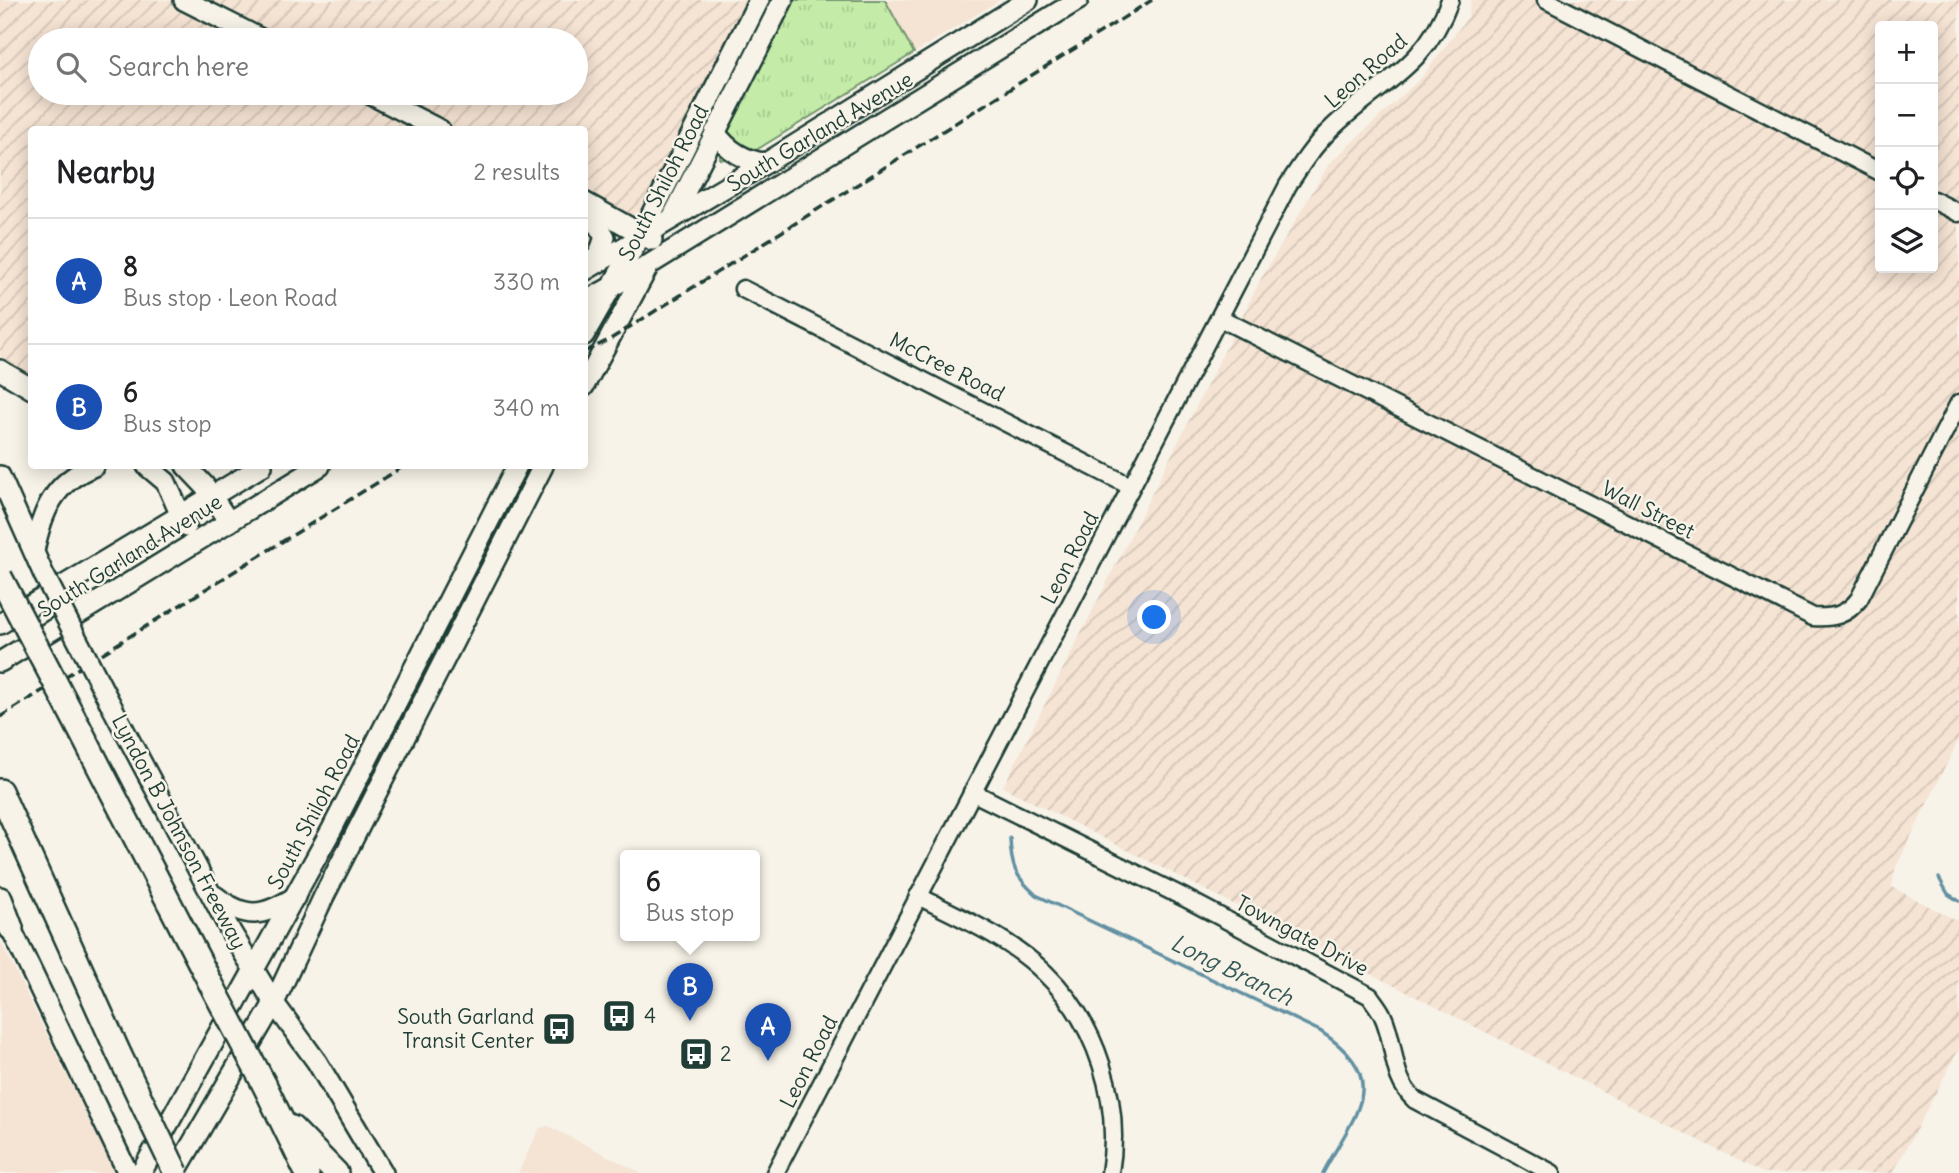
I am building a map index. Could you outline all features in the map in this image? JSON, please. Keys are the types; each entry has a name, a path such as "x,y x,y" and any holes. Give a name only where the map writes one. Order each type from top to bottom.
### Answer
{"highway":[{"name":"Lyndon B Johnson Freeway","path":"0,577 264,1084 307,1173"},
{"path":"1,794 176,1173"},
{"path":"0,899 11,928"},
{"path":"278,1113 336,1173"}],"main road":[{"path":"184,0 239,28"},
{"name":"South Shiloh Road","path":"588,328 641,235 759,0"},
{"name":"South Shiloh Road","path":"666,247 672,219 783,0"},
{"name":"South Garland Avenue","path":"588,268 766,163 1028,0"},
{"name":"South Garland Avenue","path":"588,300 650,264 666,247 1078,0"},
{"path":"391,105 432,126"},
{"path":"715,132 733,152 749,160 766,163"},
{"path":"588,205 666,247"},
{"path":"588,208 602,227 605,237 599,254 588,266"},
{"name":"South Shiloh Road","path":"588,379 650,264"},
{"path":"0,370 28,387"},
{"path":"34,551 42,518 52,496 67,480 88,469"},
{"path":"152,469 162,475 193,543"},
{"path":"189,469 212,496 229,522"},
{"name":"South Garland Avenue","path":"0,624 149,534 176,508 212,496 257,469"},
{"name":"South Garland Avenue","path":"0,662 315,469"},
{"name":"South Shiloh Road","path":"141,1173 332,829 515,469"},
{"path":"176,1173 274,1003 353,839 541,469"},
{"name":"Lyndon B Johnson Freeway","path":"0,476 44,575 211,893 274,1003 317,1062 383,1173"},
{"path":"425,697 419,687 435,650 431,633"},
{"path":"332,829 353,839"},
{"path":"211,893 229,907 257,914 272,911 295,896"},
{"path":"0,906 128,1173"}],"street":[{"name":"Leon Road","path":"775,1173 1287,185 1311,151 1331,129 1423,52 1441,24 1450,0"},
{"path":"1546,0 1875,169"},
{"path":"1938,202 1959,213"},
{"name":"McCree Road","path":"743,289 1130,486"},
{"name":"Wall Street","path":"1220,318 1813,617 1834,618 1851,609 1859,599 1959,403"},
{"name":"Towngate Drive","path":"972,792 1185,898 1370,996 1383,1015 1395,1070 1405,1091 1415,1100 1552,1173"},
{"path":"918,895 1002,939 1045,972 1067,997 1097,1051 1108,1088 1113,1130 1110,1173"}],"shaded area":[{"path":"0,0 746,0 636,219 588,248 588,126 28,126 28,372 0,357"},
{"path":"885,0 1000,0 914,53"},
{"path":"1471,0 1959,0 1959,739 1895,869 1892,887 1959,922 1959,1049 1893,1173 1763,1173 1003,787 1261,279 1329,164 1422,77 1468,17"},
{"path":"0,940 115,1173 0,1173"},
{"path":"548,1126 641,1173 518,1173 540,1128"}],"green space":[{"path":"789,0 885,0 914,53 740,160 720,159 720,136"}],"waterway":[{"name":"Long Branch","path":"1010,838 1015,870 1036,895 1320,1031 1342,1049 1356,1065 1362,1081 1361,1097 1356,1114 1323,1173"},
{"path":"1939,878 1948,894 1959,901"}],"railway":[{"path":"588,350 609,340 1152,0"},
{"path":"0,717 399,469"}],"place":[{"name":"4","path":"619,1016"},
{"name":"6","path":"690,1021"},
{"name":"South Garland Transit Center","path":"559,1029"},
{"name":"2","path":"696,1054"},
{"name":"8","path":"768,1061"}]}
